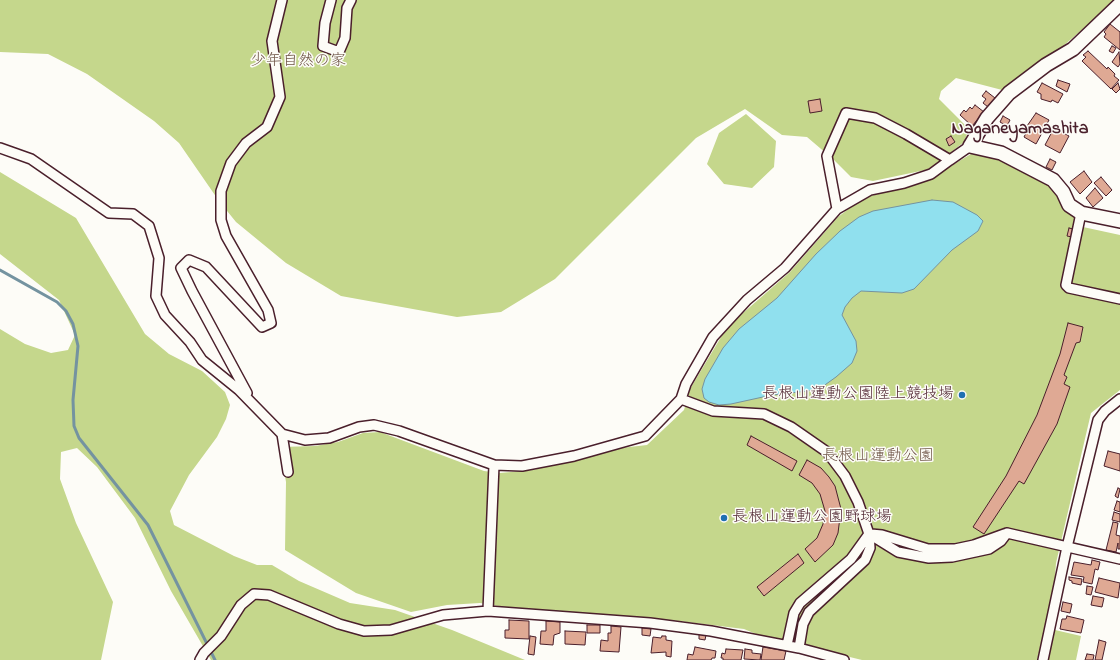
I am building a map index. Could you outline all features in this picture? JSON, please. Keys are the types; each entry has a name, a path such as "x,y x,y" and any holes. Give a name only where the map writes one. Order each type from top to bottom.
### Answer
{"street":[{"path":"256,408 181,268 189,260 206,267 262,327 271,323 268,310 224,231 220,220 221,191 231,163 246,143 266,127 280,97 272,41 282,0"},
{"path":"331,0 325,23 324,46 339,52 345,38 347,8 352,0"},
{"path":"0,148 31,159 109,213 133,214 149,226 159,258 156,296 165,315 190,342 202,360 239,390 282,434 305,440 329,438 359,427 374,425 399,431 494,465 522,466 574,456 645,436 681,399 686,384 713,337 747,300 785,268 837,209 870,190 904,184 932,174 970,146 987,118 1009,93 1046,65 1073,49 1120,4"},
{"path":"837,209 827,156 846,113 875,118 950,160"},
{"path":"970,146 1001,153 1054,180 1070,205 1081,213 1120,221"},
{"path":"1081,213 1066,285 1069,288 1120,299"},
{"path":"1043,660 1067,547 1098,420 1105,411 1120,398"},
{"path":"681,399 713,411 764,414 791,427 827,452 845,476 858,502 869,534 870,548 865,560 809,612 803,624 800,648"},
{"path":"282,434 288,472"},
{"path":"488,611 494,465"},
{"path":"869,534 898,552 930,558 952,557 989,549 1001,541 1007,533 1120,559"},
{"path":"787,645 794,613 800,603 851,559 869,534"},
{"path":"205,653 241,605 254,594 269,595 339,624 364,631 391,630 443,615 488,611 650,623 711,631 787,645 844,660"}],"green space":[{"name":"少年自然の家","path":"0,0 1117,0 1049,58 1006,91 956,78 941,91 939,99 969,129 964,142 930,169 873,181 851,177 807,137 782,135 745,109 696,138 555,279 501,312 457,317 341,296 286,263 236,222 219,201 179,143 154,121 87,74 48,54 0,52"},
{"path":"746,114 776,141 774,167 752,188 724,184 707,164 719,133"},
{"name":"長根山運動公園","path":"971,154 999,158 1047,183 1068,211 1083,227 1120,235 1120,390 1091,413 1056,563 1056,590 1037,660 862,660 756,634 744,629 679,621 524,610 480,603 447,605 411,612 356,593 285,550 286,482 280,447 315,446 338,442 363,433 380,432 484,471 500,473 533,470 621,448 647,445 684,410 690,389 727,327 790,272 838,217 855,204 871,196 926,181"},
{"path":"0,172 76,218 145,334 169,354 202,371 225,392 230,405 226,419 217,437 189,475 170,511 174,525 234,556 257,565 272,565 299,581 350,603 395,610 452,630 525,660 211,660 171,591 135,518 97,467 77,448 61,452 60,479 76,523 113,602 101,660 0,660 0,329 25,344 51,353 68,350 75,335 59,300 0,254"},
{"path":"1055,630 1081,636 1076,660 1047,660"}],"water":[{"path":"932,200 953,202 977,215 983,221 978,231 952,250 914,289 902,293 861,291 852,298 845,307 842,315 856,341 857,351 852,363 836,377 822,387 808,391 772,395 731,404 719,405 709,402 704,398 702,389 705,379 723,348 739,329 777,298 816,254 840,231 859,217 873,211"}],"building":[{"path":"1110,24 1120,32 1120,50 1104,37 1106,34 1104,32"},
{"path":"1112,46 1116,48 1113,53 1109,51"},
{"path":"1088,51 1107,69 1108,67 1115,74 1114,76 1119,80 1111,89 1082,61 1086,57 1083,55"},
{"path":"1119,52 1120,64 1118,67 1112,62"},
{"path":"1058,80 1070,84 1067,92 1056,86"},
{"path":"1042,83 1063,94 1058,103 1052,100 1051,102 1041,99 1041,94 1037,92"},
{"path":"1118,83 1120,89 1116,93 1112,89"},
{"path":"986,91 995,98 988,107 983,103 986,99 982,96"},
{"path":"820,99 822,111 810,113 808,101"},
{"path":"975,105 984,112 972,126 960,115 964,110 966,112 970,107 972,109"},
{"path":"1036,113 1049,120 1036,144 1024,137 1029,127 1027,126"},
{"path":"1003,116 1010,120 1007,126 1000,122"},
{"path":"1054,128 1069,136 1060,153 1045,145"},
{"path":"951,136 955,142 949,146 946,139"},
{"path":"1050,159 1056,162 1052,170 1046,167"},
{"path":"1084,171 1092,182 1080,194 1070,182"},
{"path":"1101,177 1112,190 1106,196 1094,183"},
{"path":"1095,188 1103,198 1093,207 1086,198"},
{"path":"1069,228 1073,229 1072,237 1067,236"},
{"path":"1068,323 1083,327 1080,342 1076,343 1064,375 1067,377 1064,384 1070,387 1057,424 1024,484 1019,481 984,534 973,527 1006,476 1037,415 1060,354"},
{"path":"751,436 797,461 792,471 747,445"},
{"path":"1108,451 1120,454 1120,471 1104,466"},
{"path":"807,460 821,468 829,477 835,486 841,509 838,533 833,545 815,562 805,549 817,538 823,524 825,511 820,494 812,483 799,475"},
{"path":"1118,488 1120,489 1118,498 1115,496"},
{"path":"1117,501 1120,502 1120,512 1114,510"},
{"path":"1114,512 1120,514 1120,522 1112,520"},
{"path":"1113,522 1118,523 1116,535 1120,536 1120,549 1118,549 1118,543 1116,552 1106,550"},
{"path":"798,554 804,563 764,596 757,587"},
{"path":"1092,560 1100,562 1098,570 1095,569 1092,584 1083,582 1084,577 1071,575 1074,562 1091,565"},
{"path":"1069,577 1082,579 1081,585 1072,583 1072,581 1069,580"},
{"path":"1099,578 1120,583 1118,598 1095,592"},
{"path":"1087,586 1093,587 1091,595 1086,594"},
{"path":"1093,596 1104,598 1102,607 1091,605"},
{"path":"1063,602 1072,604 1070,613 1061,611"},
{"path":"1067,616 1084,620 1081,633 1060,629 1062,619 1066,619"},
{"path":"509,620 529,621 529,639 505,638 505,630 509,630"},
{"path":"546,621 560,622 560,633 554,635 553,645 540,644 541,631 546,631"},
{"path":"587,625 600,625 600,633 587,633"},
{"path":"611,626 621,627 619,652 600,651 601,640 608,641 608,633 611,633"},
{"path":"642,628 651,629 650,636 642,635"},
{"path":"565,631 586,632 585,645 565,644"},
{"path":"699,634 706,635 705,640 699,639"},
{"path":"530,636 536,637 534,655 528,654"},
{"path":"662,636 666,636 666,640 672,641 671,657 666,656 666,652 651,653 653,637 661,638"},
{"path":"1099,640 1106,642 1102,660 1095,660"},
{"path":"695,647 716,651 715,658 712,658 711,660 687,660 688,654 693,655"},
{"path":"763,647 786,651 784,660 761,660"},
{"path":"726,649 743,650 741,660 723,660 723,658 721,658 722,653 725,654"},
{"path":"745,649 752,650 752,653 761,654 760,660 744,659"},
{"path":"1087,654 1094,655 1093,660 1085,660"}],"waterway":[{"path":"0,270 57,302 66,311 73,324 78,346 73,400 74,426 79,438 148,525 215,660"}],"place":[{"name":"長根山運動公園陸上競技場","path":"962,395"},
{"name":"長根山運動公園野球場","path":"724,518"}],"district":[{"name":"Naganeyamashita","path":"1020,130"}]}
